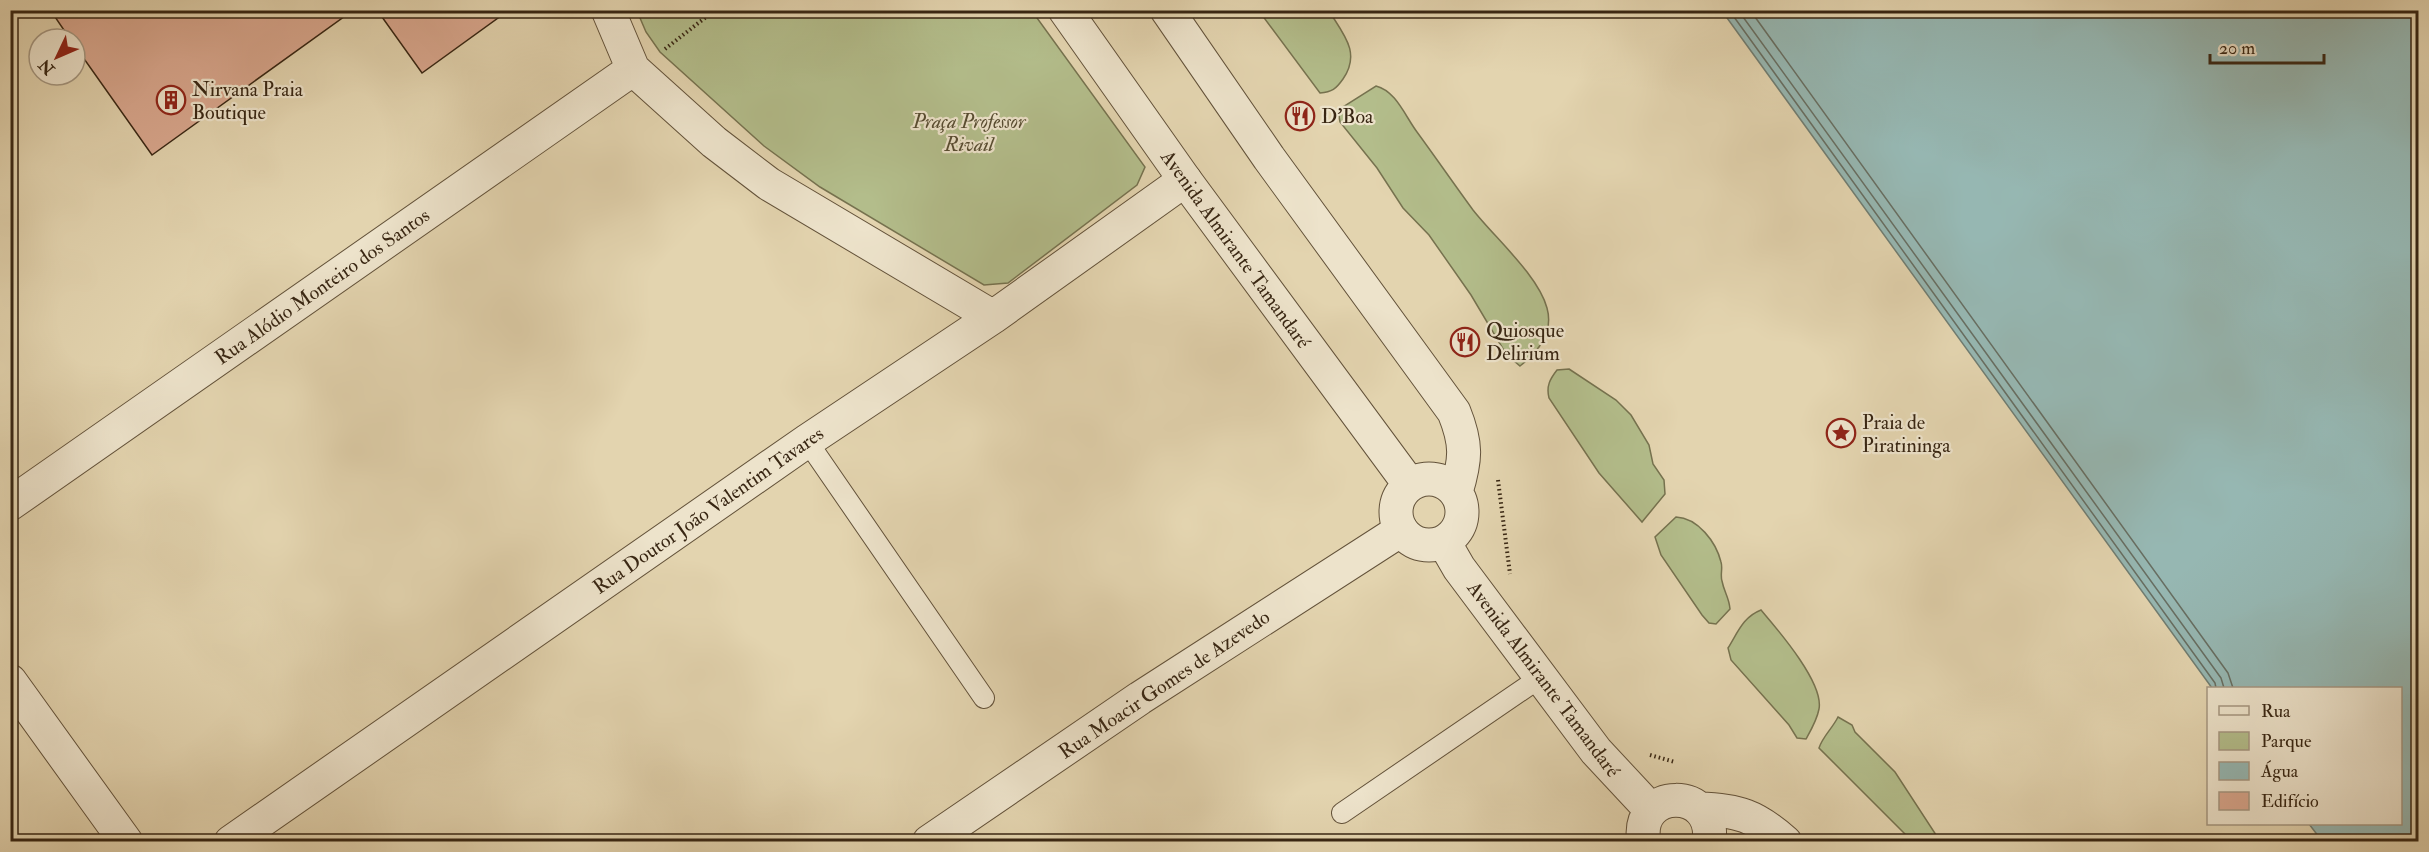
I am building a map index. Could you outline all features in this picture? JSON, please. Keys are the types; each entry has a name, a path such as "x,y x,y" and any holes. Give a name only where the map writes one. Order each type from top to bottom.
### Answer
{"street":[{"path":"608,10 633,69 714,142 769,184 993,317"},
{"name":"Avenida Almirante Tamandaré","path":"1065,10 1185,180 1410,485"},
{"path":"1167,10 1269,158 1454,411 1464,436 1465,462 1456,492"},
{"name":"Rua Alódio Monteiro dos Santos","path":"10,504 633,69"},
{"name":"Rua Doutor João Valentim Tavares","path":"231,842 807,441 993,317 1185,180"},
{"path":"1429,478 1449,485 1456,492 1461,501 1462,520 1458,529 1444,543 1425,545 1408,538 1401,530 1395,511 1397,501 1410,485 1429,478"},
{"name":"Rua Moacir Gomes de Azevedo","path":"929,842 1140,698 1401,530"},
{"name":"Avenida Almirante Tamandaré","path":"1444,543 1459,568 1596,751 1647,826"},
{"path":"10,681 126,842"},
{"path":"1647,826 1672,799 1682,800 1699,809 1736,811 1752,817 1785,842"},
{"path":"1699,809 1709,828 1708,842"}],"lane":[{"path":"807,441 984,698"},
{"path":"1342,813 1541,677"}],"path":[{"path":"633,69 660,52 715,10"}],"green space":[{"name":"Praça Professor Rivail","path":"637,11 1032,11 1145,167 1137,185 1008,283 984,285 820,187 764,146 660,52 646,32"},
{"path":"1259,11 1329,11 1345,36 1350,52 1351,61 1348,70 1338,85 1331,91 1320,93"},
{"path":"1376,86 1389,93 1400,105 1473,210 1525,270 1542,295 1549,317 1546,334 1533,355 1520,366 1506,354 1471,295 1429,235 1403,208 1377,168 1340,122 1338,110"},
{"path":"1569,369 1616,400 1631,415 1649,445 1653,464 1664,480 1665,494 1642,522 1599,473 1549,398 1548,386 1557,370"},
{"path":"1676,517 1684,518 1699,526 1719,554 1722,564 1721,579 1730,609 1716,624 1709,623 1702,615 1661,555 1655,537"},
{"path":"1761,610 1798,657 1819,698 1819,709 1806,739 1797,738 1789,725 1731,660 1728,648 1738,631 1745,621"},
{"path":"1838,717 1852,725 1855,732 1895,772 1940,841 1912,841 1819,748"}],"water":[{"path":"1722,11 2418,11 2418,841 2322,841 2310,825 2402,825 2402,687 2211,687"}],"building":[{"name":"Nirvana Praia Boutique","path":"58,10 341,10 345,16 152,155 87,63 87,27 62,27 53,14"},
{"path":"377,10 509,10 422,73"}],"place":[{"name":"Nirvana Praia Boutique","path":"171,100"},
{"name":"D'Boa","path":"1300,116"},
{"name":"Quiosque Delirium","path":"1465,342"},
{"name":"Praia de Piratininga","path":"1841,433"}]}
